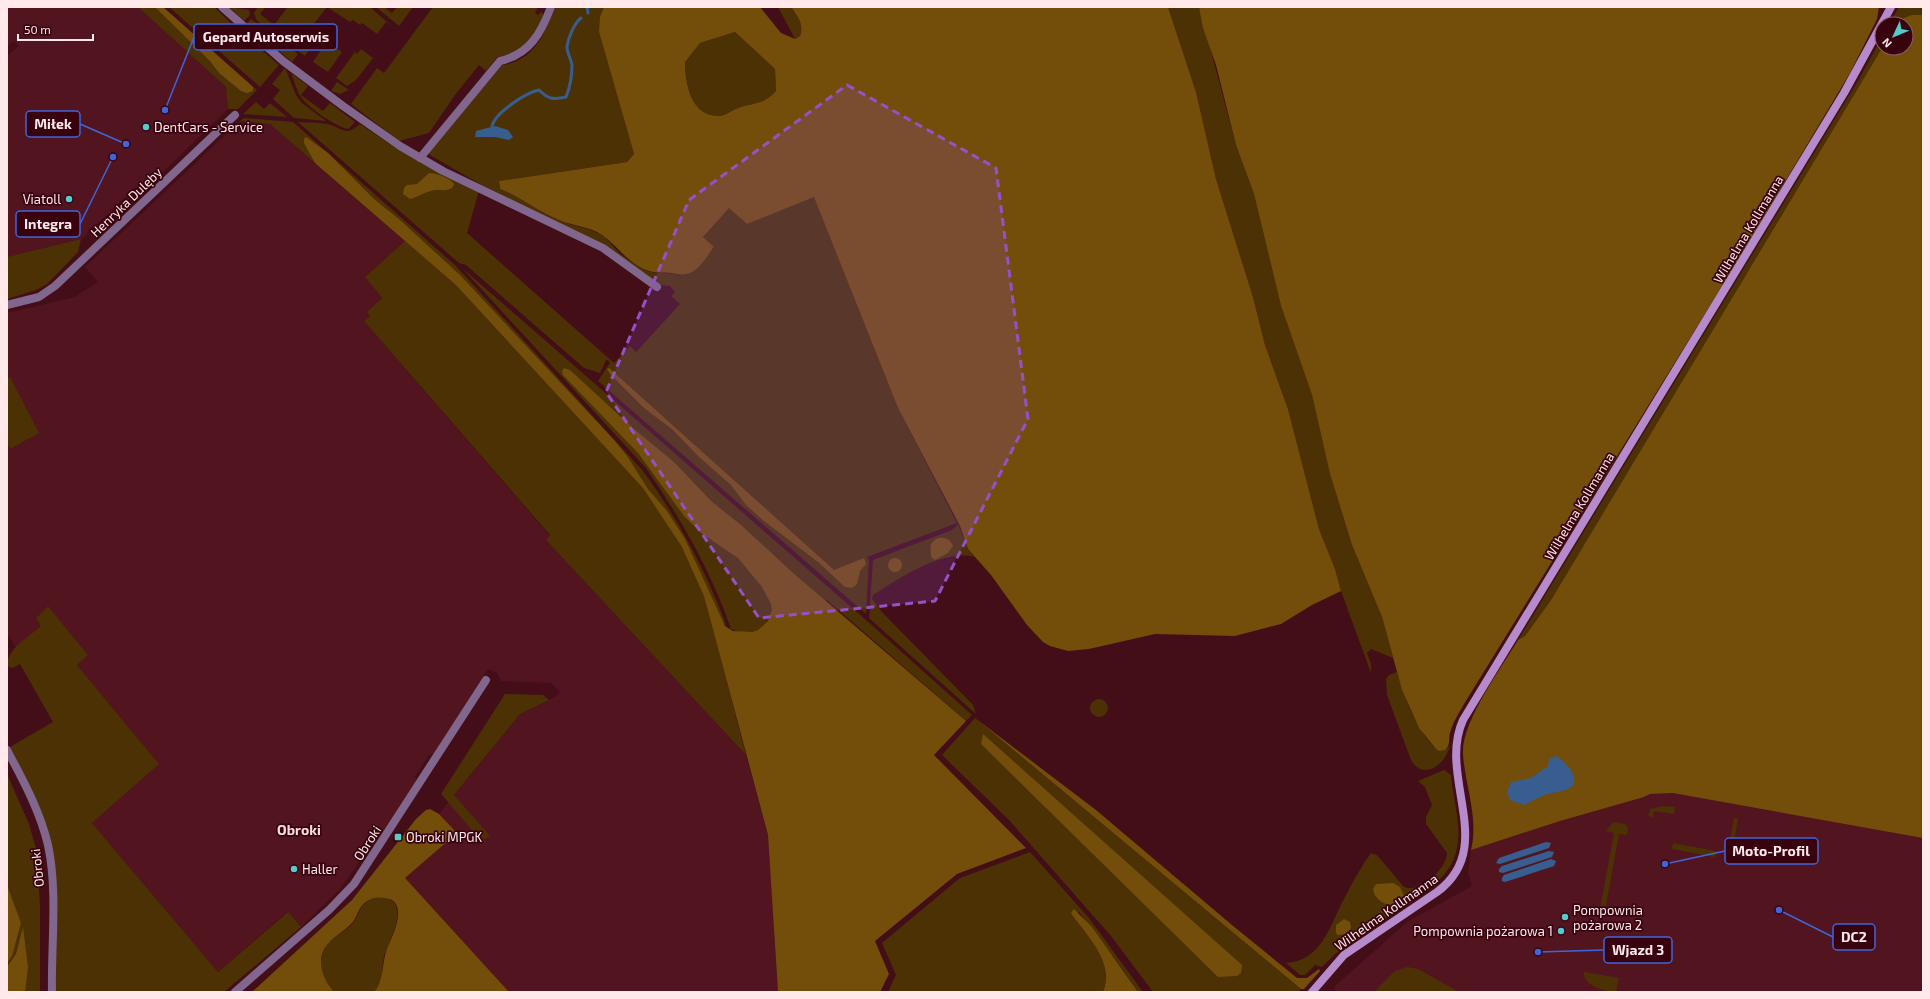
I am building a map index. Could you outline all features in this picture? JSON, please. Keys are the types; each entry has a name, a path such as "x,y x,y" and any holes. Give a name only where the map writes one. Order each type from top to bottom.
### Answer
{"street":[{"path":"222,7 283,61 343,106 420,158 443,172 603,248 657,287"},
{"path":"420,158 500,61 519,55 533,43 551,7"},
{"name":"Wilhelma Kollmanna","path":"1312,992 1344,955 1437,892 1449,883 1456,873 1463,857 1465,841 1465,826 1456,761 1457,740 1463,720 1844,93 1891,7"},
{"name":"Henryka Dulęby","path":"7,306 38,297 55,286 235,115"},
{"name":"Obroki","path":"235,992 329,910 354,884 486,680"},
{"name":"Obroki","path":"7,750 36,810 48,845 52,876 52,992"}],"highlighted area":[{"path":"847,85 996,168 1028,419 935,601 759,618 606,392 689,200"}],"shaded area":[{"path":"7,7 138,7 226,87 228,109 145,189 136,187 81,239 7,257 7,56 19,46 14,41 7,47"},
{"path":"138,7 163,7 257,90 238,109 228,109 226,87"},
{"path":"155,7 163,7 253,87 253,91 247,93 241,91 219,73 210,61"},
{"path":"169,7 214,7 279,65 260,87"},
{"path":"229,7 249,10 250,15 244,21"},
{"path":"258,7 265,8 260,14 274,25 288,7 327,7 309,30 318,37 305,56 257,21 254,13"},
{"path":"327,7 370,7 396,30 386,22 377,34 362,23 360,25 353,20 350,22"},
{"path":"376,7 384,7 392,13 397,7 413,7 399,26"},
{"path":"433,7 538,7 535,13 538,15 541,12 545,16 537,31 520,48 497,57 486,71 479,65 455,95 429,133 399,141 351,104 377,68 384,73"},
{"path":"556,7 604,7 599,32 634,154 627,162 499,181 500,189 508,192 551,217 600,234 622,255 643,269 651,272 678,275 714,248 703,237 729,207 747,224 814,196 898,408 957,523 867,557 869,560 866,614 598,381 610,363 608,360 606,360 600,373 584,368 466,265 459,263 298,122 327,124 346,131 352,130 360,124 394,147 479,191 467,233 614,363 630,346 636,352 680,304 671,296 675,292 670,286 658,285 603,245 480,184 429,153 502,65 523,58 537,44"},
{"path":"604,7 760,7 781,33 795,39 800,36 801,24 791,7 1168,7 1196,92 1216,179 1253,297 1265,345 1288,409 1319,529 1335,569 1341,591 1312,605 1281,624 1235,636 1155,634 1089,649 1068,651 1050,646 1043,642 1027,625 991,575 968,549 960,526 898,408 814,197 747,224 729,208 703,237 714,247 698,268 687,274 682,274 653,272 638,266 597,232 551,217 500,189 499,181 627,162 634,154 599,32 600,17","holes":["735,32 775,69 776,91 772,95 764,101 738,108 724,115 718,116 709,115 701,111 691,97 686,79 685,62 700,43"]},
{"path":"778,7 791,7 801,24 800,36 795,39"},
{"path":"1168,7 1199,7 1200,10 1236,145 1254,194 1281,306 1312,395 1330,474 1352,545 1382,617 1393,658 1371,649 1367,653 1371,664 1371,673 1341,591 1335,569 1319,529 1288,409 1265,345 1253,297 1216,179 1196,92"},
{"path":"1199,7 1879,7 1878,16 1874,16 1874,25 1850,73 1732,270 1464,704 1453,725 1449,736 1449,744 1445,750 1439,751 1436,749 1419,728 1402,690 1382,617 1352,545 1330,474 1312,395 1281,306 1254,194 1236,145 1216,65 1203,28"},
{"path":"1899,7 1921,7 1923,16 1914,16 1894,16"},
{"path":"1923,15 1923,838 1673,793 1650,794 1471,850 1473,838 1473,814 1464,766 1464,741 1468,727 1483,696 1518,640 1525,636 1551,600 1877,56 1914,56 1914,16 1909,16"},
{"path":"251,19 298,54 292,62 247,23"},
{"path":"735,32 775,69 776,91 768,99 760,103 738,108 721,116 709,114 701,110 691,96 686,78 685,61 700,43"},
{"path":"327,41 342,52 328,72 313,62"},
{"path":"361,49 373,58 356,80 347,86 336,78 355,52 357,54"},
{"path":"1874,52 1874,56 1877,56 1551,600 1525,636 1518,640 1859,79"},
{"path":"285,68 296,95 302,103 326,121 294,118 273,99 280,90 272,84"},
{"path":"291,73 308,86 301,95 323,111 330,103 355,122 348,129 336,124 314,110 302,99"},
{"path":"337,82 349,90 340,94 331,91"},
{"path":"256,102 264,109 270,103 287,117 243,114"},
{"path":"244,118 293,122 456,266 643,471 668,508 690,546 710,585 727,627 705,598 746,755 546,540 550,535 364,321 370,316 367,312 382,298 365,277 405,241 270,124 240,121"},
{"path":"240,121 270,124 405,241 365,277 382,298 367,312 370,316 364,321 550,536 546,540 746,755 768,835 778,992 509,992 404,878 457,833 439,814 520,714 555,697 560,692 551,683 501,681 497,673 488,669 434,753 429,755 415,776 416,781 388,823 339,890 301,927 287,912 218,972 92,823 159,764 77,665 88,655 48,606 36,618 42,626 16,647 7,634 7,313 75,297 98,282 85,267"},
{"path":"306,137 328,153 374,199 400,220 460,275 614,440 627,456 648,489 667,511 685,539 725,626 733,631 752,632 758,630 768,621 772,610 771,604 762,587 738,558 701,533 684,516 638,453 563,375 562,371 564,368 570,370 634,429 674,462 711,501 741,525 792,572 966,721 934,755 1026,848 957,874 875,941 889,974 880,992 778,992 768,835 704,596 682,547 643,488 456,285 315,163 304,143 304,139"},
{"path":"429,173 443,176 454,184 453,187 448,190 431,191 410,199 403,194 404,188 407,185 417,184"},
{"path":"81,239 78,252 47,284 36,290 7,299 7,257"},
{"path":"462,268 866,620 972,715 966,721 827,600 768,621 758,630 752,632 739,632 731,629 705,566 683,526 646,468"},
{"path":"609,368 834,570 864,558 866,564 860,571 857,584 852,588 845,587 818,562 764,521 746,505 731,485 699,457 673,430 644,408 610,374 607,369"},
{"path":"10,377 39,433 10,449 7,442 7,379"},
{"path":"958,524 968,549 974,557 950,557 937,560 899,579 873,595 872,599 882,612 973,705 976,714 869,618 873,560 952,530"},
{"path":"938,538 947,539 953,546 948,553 935,560 931,557 931,544"},
{"path":"892,558 898,558 902,562 902,568 898,572 892,572 888,568 888,562"},
{"path":"48,606 88,655 77,665 159,764 92,823 218,972 288,912 301,927 224,992 56,992 56,877 41,810 10,747 53,722 20,664 13,668 7,666 8,660 15,648 41,626 36,618"},
{"path":"1397,672 1412,713 1429,741 1436,749 1448,748 1450,745 1444,758 1434,768 1428,770 1422,769 1416,766 1411,760 1387,695 1386,679 1389,675"},
{"path":"505,694 543,695 549,700 520,714 454,795 490,836 484,839 478,837 441,794"},
{"path":"1099,699 1105,702 1108,708 1105,714 1099,717 1093,714 1090,708 1093,702"},
{"path":"975,718 1301,989 1298,992 1153,992 1111,936 1009,820 942,755"},
{"path":"975,718 1096,810 1297,978 1307,978 1319,969 1320,971 1304,989 1301,989"},
{"path":"983,734 1242,965 1241,973 1237,976 1218,977 981,744"},
{"path":"1444,770 1451,775 1458,819 1458,846 1447,871 1436,883 1335,954 1322,967 1315,965 1305,975 1300,975 1286,963 1298,961 1308,956 1323,940 1353,881 1371,853 1377,855 1403,886 1409,888 1423,884 1437,873 1442,866 1446,859 1447,853 1426,824 1426,817 1432,805 1425,787 1418,781"},
{"path":"7,774 29,824 37,852 40,906 40,992 7,992"},
{"path":"1676,793 1923,837 1923,992 1337,992 1334,987 1407,922 1472,886 1468,873 1471,850 1650,794"},
{"path":"1663,806 1675,807 1674,814 1654,811 1653,818 1648,815 1651,809"},
{"path":"430,809 439,814 457,833 405,878 509,992 374,992 380,982 385,957 398,917 398,910 392,900 378,897 364,903 353,922 332,939 323,951 321,957 322,969 327,982 334,992 252,992 352,900 416,819 426,810"},
{"path":"1734,818 1738,819 1732,852 1728,851"},
{"path":"1613,822 1625,824 1628,828 1627,835 1619,834 1604,916 1599,915 1614,833 1606,831"},
{"path":"1673,843 1716,851 1715,857 1672,849"},
{"path":"1030,852 1089,918 1143,992 1138,992 1079,912 1072,915 1086,932 1103,960 1106,981 1103,992 888,992 896,975 882,943 960,878"},
{"path":"1393,883 1400,887 1404,896 1396,904 1390,905 1377,898 1373,889 1376,884"},
{"path":"7,885 21,923 12,956 7,963"},
{"path":"382,897 391,900 396,906 398,914 394,932 384,957 382,976 377,988 374,992 334,992 327,982 322,970 321,958 326,946 352,924 365,902"},
{"path":"1074,909 1092,927 1138,992 1103,992 1106,982 1103,961 1092,941 1072,915 1071,912"},
{"path":"1344,919 1350,922 1351,928 1346,934 1338,935 1336,933 1336,925"},
{"path":"23,927 28,967 25,992 7,992 7,967 16,954"},
{"path":"1407,967 1418,969 1459,992 1374,992 1395,971"},
{"path":"1584,972 1619,978 1616,992 1607,991 1591,984 1587,981"}],"water":[{"path":"495,126 508,130 513,137 509,140 495,137 475,137 476,131"},
{"path":"1556,756 1570,768 1574,785 1566,790 1544,795 1524,805 1510,800 1507,793 1511,782 1531,778 1548,766 1549,759"},
{"path":"1546,842 1551,843 1549,848 1500,864 1496,863 1499,858"},
{"path":"1549,851 1554,852 1552,857 1503,873 1499,872 1499,869 1502,866"},
{"path":"1551,859 1556,861 1554,866 1505,882 1502,881 1504,875"}],"waterway":[{"path":"587,7 588,13"},
{"path":"492,126 499,115 511,104 533,92 539,90 551,98 566,97 570,85 572,69 567,47 574,27 581,18"}],"place":[{"name":"Gepard Autoserwis","path":"165,110"},
{"name":"DentCars - Service","path":"146,127"},
{"name":"Miłek","path":"126,144"},
{"name":"Integra","path":"113,157"},
{"name":"Viatoll","path":"69,199"},
{"name":"Obroki MPGK","path":"398,837"},
{"name":"Moto-Profil","path":"1665,864"},
{"name":"Haller","path":"294,869"},
{"name":"DC2","path":"1779,910"},
{"name":"Pompownia pożarowa 2","path":"1565,917"},
{"name":"Pompownia pożarowa 1","path":"1561,931"},
{"name":"Wjazd 3","path":"1538,952"}],"district":[{"name":"Obroki","path":"299,829"}]}
